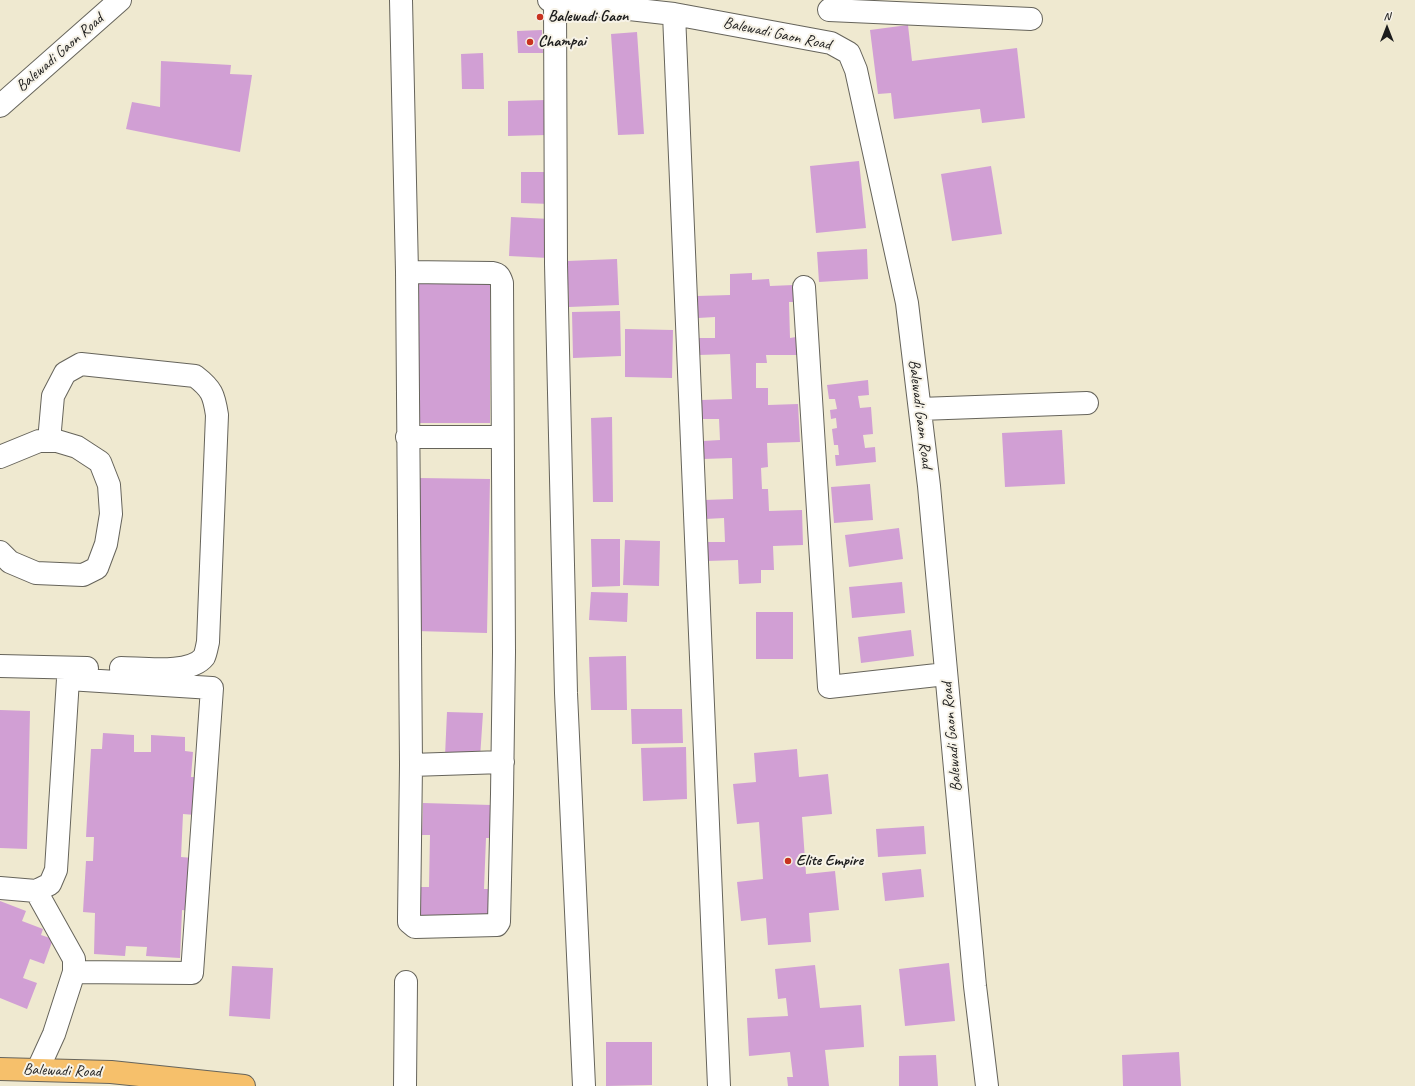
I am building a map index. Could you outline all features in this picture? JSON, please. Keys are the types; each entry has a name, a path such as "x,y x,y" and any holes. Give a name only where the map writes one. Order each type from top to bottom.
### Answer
{"main road":[{"name":"Balewadi Road","path":"0,1069 111,1072 244,1086"}],"street":[{"name":"Balewadi Gaon Road","path":"0,106 120,0"},
{"path":"401,0 407,272 407,437 411,765 409,922 415,927 497,925 499,922 504,652 502,283 497,274 492,273 407,272"},
{"name":"Balewadi Gaon Road","path":"552,1 613,4 831,43 848,53 856,70 907,303 929,486 975,986 987,1086"},
{"path":"552,1 556,264 566,693 584,1086"},
{"path":"831,43 829,5 1031,19"},
{"path":"674,14 719,1086"},
{"path":"804,287 829,687 946,674"},
{"path":"0,666 180,669 192,665 204,656 208,642 217,416 215,402 208,386 195,376 81,364 65,373 53,396 49,441"},
{"path":"920,409 1087,403"},
{"path":"407,437 502,437"},
{"path":"0,457 39,441 56,441 77,447 100,462 109,485 111,514 106,544 97,568 83,575 36,573 10,562 0,552"},
{"path":"0,888 36,891 50,884 56,870 68,678 212,688 192,973 74,972"},
{"path":"411,765 503,762"},
{"path":"36,891 74,959 74,972 54,1034 38,1069"},
{"path":"405,1086 406,982"}],"building":[{"path":"908,25 912,61 1017,48 1025,118 982,123 980,109 894,119 891,93 878,94 870,30"},
{"name":"Champai","path":"542,30 543,53 518,53 517,31"},
{"path":"637,32 644,134 618,135 611,34"},
{"path":"483,53 484,89 462,89 461,54"},
{"path":"161,61 231,65 230,74 252,75 240,152 126,129 132,102 160,107"},
{"path":"546,100 547,135 508,136 508,101"},
{"path":"859,161 866,228 816,233 810,166"},
{"path":"991,166 1002,234 952,241 941,174"},
{"path":"521,172 552,172 551,204 521,203"},
{"path":"511,217 550,219 548,258 509,256"},
{"path":"867,249 868,279 819,282 817,252"},
{"path":"617,259 619,305 569,307 567,261"},
{"path":"752,273 752,280 769,279 770,286 794,285 795,302 789,302 790,338 796,337 797,355 766,355 767,363 756,363 756,388 768,388 768,405 798,404 800,442 767,443 768,467 761,468 762,489 768,489 769,511 802,510 803,545 773,546 774,570 761,570 761,583 739,584 738,560 707,561 706,542 725,542 724,518 705,519 704,500 733,499 732,458 703,459 703,441 720,440 719,419 702,419 701,400 732,399 730,354 699,355 699,338 715,338 715,317 698,318 697,296 730,295 730,274"},
{"path":"419,278 490,278 490,423 419,423"},
{"path":"620,311 621,356 573,358 572,312"},
{"path":"625,329 673,330 672,378 625,377"},
{"path":"868,380 869,395 858,396 860,408 871,407 873,434 863,435 865,448 875,447 876,462 836,466 835,455 839,455 838,445 834,445 832,429 837,428 836,418 831,419 830,410 837,409 835,399 829,399 827,385"},
{"path":"612,417 613,502 593,502 591,418"},
{"path":"1062,430 1065,484 1005,487 1002,433"},
{"path":"419,478 490,479 487,633 416,631"},
{"path":"870,484 873,520 834,523 831,487"},
{"path":"899,528 903,559 849,567 845,535"},
{"path":"591,539 620,539 620,586 592,587"},
{"path":"625,540 660,541 659,586 623,585"},
{"path":"902,582 905,613 852,618 849,587"},
{"path":"591,592 628,593 627,622 589,620"},
{"path":"756,612 793,612 793,659 756,659"},
{"path":"911,630 914,656 861,663 858,637"},
{"path":"626,656 627,710 591,710 589,657"},
{"path":"631,709 682,709 683,743 632,744"},
{"path":"0,710 30,711 27,849 0,848"},
{"path":"447,712 483,713 480,758 445,756"},
{"path":"103,733 134,735 134,752 151,752 151,735 185,737 185,751 193,752 191,777 197,777 195,815 183,814 181,857 193,858 191,911 182,910 180,958 146,956 147,947 126,946 125,956 94,954 95,913 83,912 86,861 93,861 94,837 86,837 91,749 102,749"},
{"path":"686,747 687,799 643,801 641,748"},
{"path":"797,749 799,777 828,774 832,814 802,817 806,874 835,871 839,910 809,913 811,942 768,945 766,918 741,921 737,882 763,879 759,822 737,824 733,784 756,782 754,753"},
{"path":"423,803 491,805 490,838 486,838 484,889 489,889 488,919 420,917 421,887 429,887 430,835 422,835"},
{"path":"924,826 926,854 878,857 876,829"},
{"path":"921,869 924,897 885,901 882,873"},
{"path":"0,901 26,911 22,921 43,929 41,935 53,939 44,964 30,959 23,978 37,983 27,1009 0,998"},
{"path":"949,963 955,1021 905,1026 899,969"},
{"path":"815,965 820,1008 861,1005 864,1047 825,1050 829,1086 788,1086 787,1077 793,1077 790,1052 749,1056 747,1018 788,1016 786,998 778,999 775,969"},
{"path":"232,966 273,968 270,1019 229,1016"},
{"path":"606,1042 652,1042 652,1085 606,1086"},
{"path":"1179,1052 1181,1086 1123,1086 1122,1055"},
{"path":"936,1055 938,1086 899,1086 899,1056"}],"place":[{"name":"Balewadi Gaon","path":"540,17"},
{"name":"Champai","path":"530,42"},
{"name":"Elite Empire","path":"788,861"}]}
